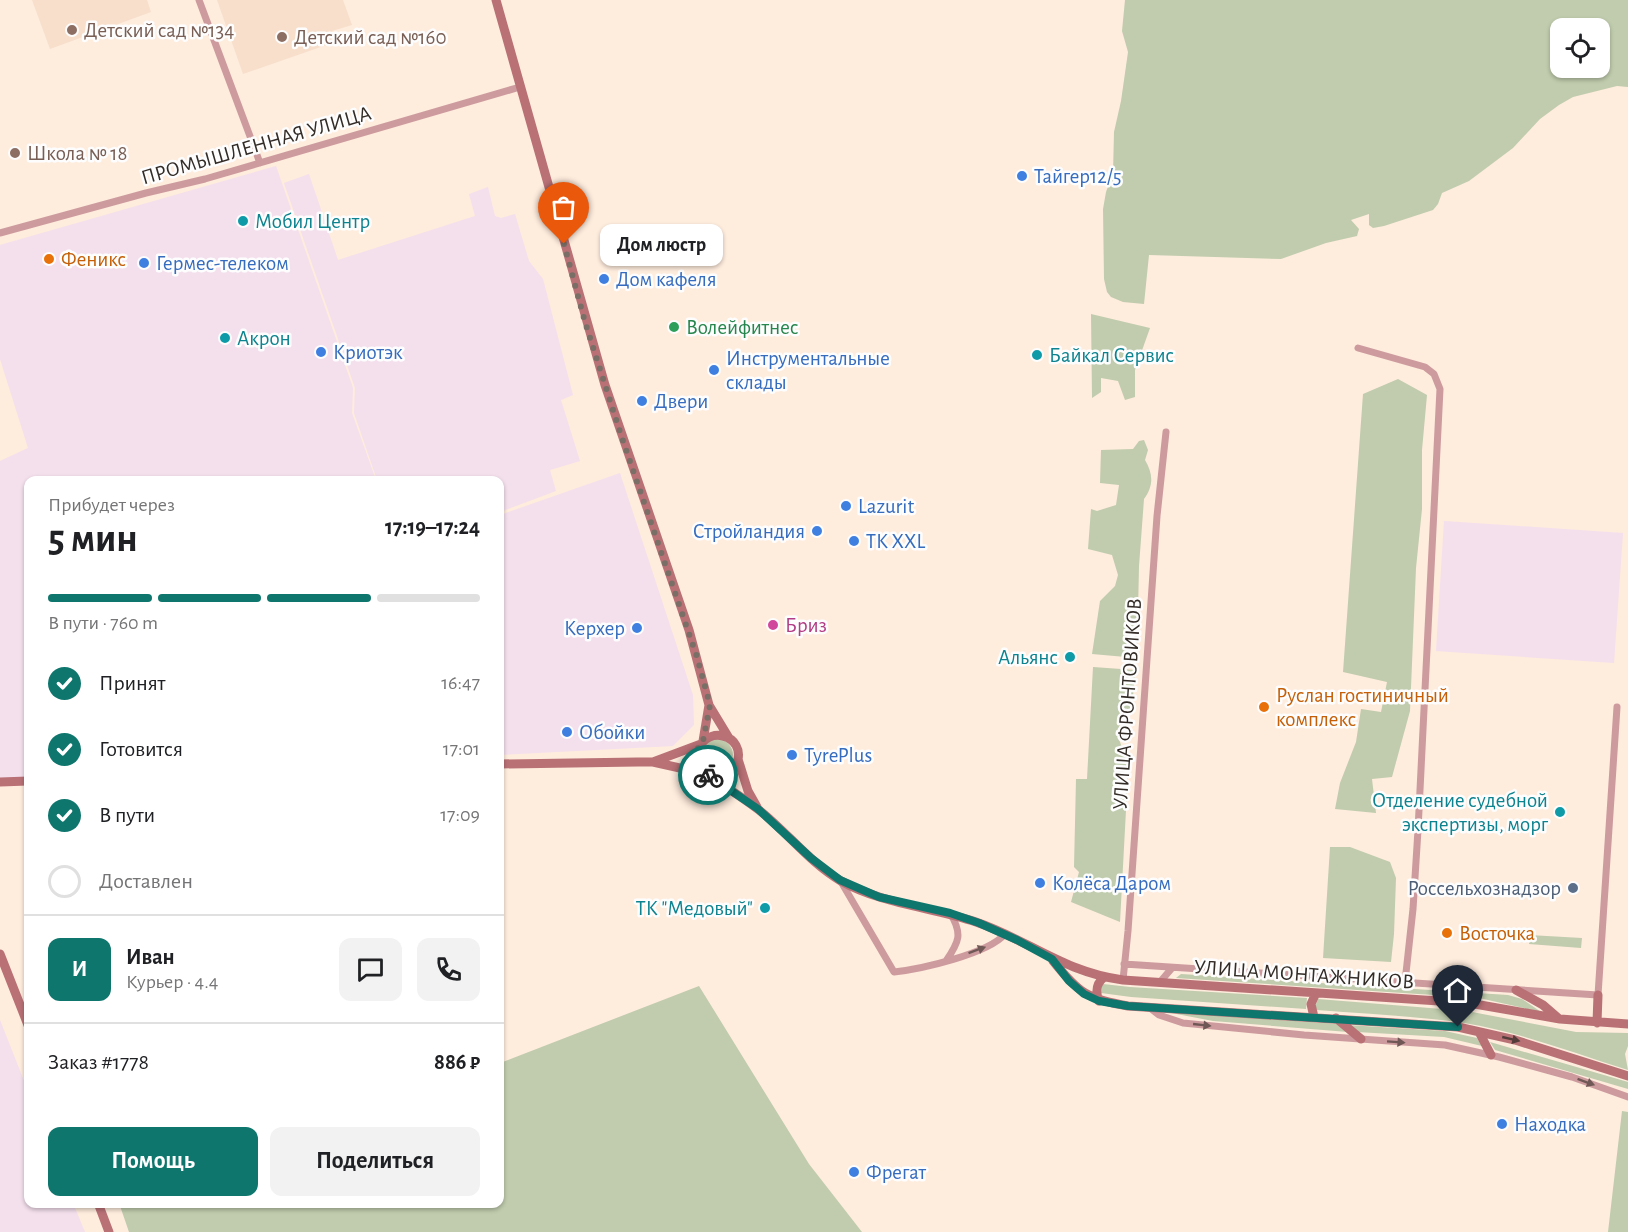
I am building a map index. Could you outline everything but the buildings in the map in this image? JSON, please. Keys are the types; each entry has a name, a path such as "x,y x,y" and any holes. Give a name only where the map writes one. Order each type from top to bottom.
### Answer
{"main road":[{"path":"496,0 585,322 621,435 689,630 710,705 736,747 738,759 735,768 719,777 708,775 698,764 697,750 702,742 710,705"},
{"path":"702,742 715,735 729,738"},
{"name":"УЛИЦА МОНТАЖНИКОВ","path":"652,762 702,742"},
{"name":"УЛИЦА МОНТАЖНИКОВ","path":"738,759 747,791 758,809"},
{"name":"УЛИЦА МОНТАЖНИКОВ","path":"504,764 652,762 708,775 758,809 811,858 840,880 879,897 950,913 1005,934 1052,959 1104,977 1469,1003 1560,1019 1628,1024"},
{"path":"0,782 24,781"},
{"path":"0,954 24,1015"},
{"name":"УЛИЦА МОНТАЖНИКОВ","path":"1052,959 1078,990 1099,1001 1128,1006 1458,1027 1559,1052 1628,1076"},
{"path":"1099,1001 1096,993 1097,987 1104,977"},
{"path":"1516,990 1543,1005 1560,1019"},
{"path":"1314,1017 1311,1004 1316,993"},
{"path":"1597,1023 1598,995"},
{"path":"1336,1018 1361,1039"},
{"path":"1479,1032 1491,1055"},
{"path":"100,1208 109,1232"}],"street":[{"path":"200,0 260,164"},
{"name":"ПРОМЫШЛЕННАЯ УЛИЦА","path":"0,233 260,164 520,87"},
{"path":"1358,348 1425,367 1434,374 1440,388 1418,830 1405,982"},
{"name":"УЛИЦА ФРОНТОВИКОВ","path":"1123,980 1157,516 1166,432"},
{"path":"1124,964 1172,969 1598,995 1617,707"},
{"path":"840,880 894,972 913,970 946,961 993,944 1005,934"},
{"path":"946,961 958,940 957,926 950,913"},
{"path":"1160,982 1172,969"},
{"path":"1148,1007 1159,1015 1182,1023 1444,1046 1491,1055 1572,1077 1628,1097"}],"shaded area":[{"name":"Детский сад №134","path":"32,0 147,0 151,12 50,49"},
{"name":"Детский сад №160","path":"217,0 343,0 352,25 332,31 335,42 243,74"},
{"path":"276,166 353,388 352,413 375,476 24,476 24,777 0,779 0,461 28,448 0,359 0,245"},
{"path":"309,174 338,260 475,216 469,194 488,187 495,216 501,218 515,214 529,261 543,279 573,395 561,400 580,461 550,470 556,491 504,510 504,476 376,476 354,413 355,388 284,183"},
{"path":"620,473 693,695 694,725 673,746 504,755 504,514"},
{"path":"1444,521 1623,533 1614,663 1436,651"},
{"path":"0,1020 24,1081 24,1208 75,1208 85,1232 0,1232"}],"green space":[{"path":"1125,0 1628,0 1628,87 1617,86 1573,97 1559,105 1540,119 1513,148 1469,181 1442,193 1433,210 1373,228 1369,225 1369,214 1351,220 1359,229 1357,236 1326,243 1281,259 1149,255 1144,304 1123,302 1111,297 1107,292 1104,279 1103,209 1113,173 1114,132 1128,52 1122,31"},
{"path":"1091,314 1150,328 1135,370 1135,397 1125,400 1118,381 1101,378 1101,392 1092,398"},
{"path":"1398,379 1427,395 1422,450 1422,509 1416,568 1410,711 1392,777 1372,779 1376,813 1335,809 1340,783 1356,742 1361,709 1381,712 1387,682 1343,672 1363,394"},
{"path":"1144,440 1148,450 1145,460 1150,470 1151,480 1150,489 1144,499 1139,566 1137,658 1092,654 1100,601 1115,586 1118,575 1112,555 1088,549 1091,509 1097,511 1116,505 1119,485 1100,483 1101,450 1133,449 1139,441"},
{"path":"1093,667 1135,670 1132,711 1126,711 1117,733 1124,754 1129,754 1120,922 1071,902 1079,872 1074,867 1076,779 1087,779"},
{"path":"717,739 728,744 733,755 728,766 717,771 706,766 701,755 706,744"},
{"path":"1330,847 1350,847 1390,862 1396,878 1391,962 1323,958"},
{"path":"1529,935 1582,938 1581,948 1529,944"},
{"path":"1181,974 1508,995 1522,999 1541,1012 1479,998 1176,978"},
{"path":"1103,984 1307,998 1306,1009 1131,997 1101,993"},
{"path":"699,986 809,1164 862,1232 129,1232 121,1208 504,1208 504,1061"},
{"path":"1318,999 1467,1011 1576,1032 1628,1033 1628,1046 1625,1054 1628,1070 1485,1027 1428,1019 1317,1010 1315,1007"},
{"path":"1166,1012 1339,1024 1348,1032 1213,1021"},
{"path":"1347,1025 1445,1031 1477,1038 1482,1046 1444,1037 1357,1032"},
{"path":"1490,1042 1628,1082 1628,1089 1495,1050"},
{"path":"1622,1111 1628,1112 1628,1232 1608,1232"}],"way so far":[{"path":"564,244 585,322 621,435 697,657 710,705 703,741 697,750 696,757 701,770 708,775"}],"place":[{"name":"Детский сад №134","path":"72,30"},
{"name":"Детский сад №160","path":"282,37"},
{"name":"Школа № 18","path":"15,153"},
{"name":"Тайгер12/5","path":"1022,176"},
{"name":"Мобил Центр","path":"243,221"},
{"name":"Дом люстр","path":"564,244"},
{"name":"Феникс","path":"49,259"},
{"name":"Гермес-телеком","path":"144,263"},
{"name":"Дом кафеля","path":"604,279"},
{"name":"Волейфитнес","path":"674,327"},
{"name":"Акрон","path":"225,338"},
{"name":"Криотэк","path":"321,352"},
{"name":"Байкал Сервис","path":"1037,355"},
{"name":"Инструментальные склады","path":"714,370"},
{"name":"Двери","path":"642,401"},
{"name":"Lazurit","path":"846,506"},
{"name":"Стройландия","path":"817,531"},
{"name":"ТК XXL","path":"854,541"},
{"name":"Бриз","path":"773,625"},
{"name":"Керхер","path":"637,628"},
{"name":"Альянс","path":"1070,657"},
{"name":"Руслан гостиничный комплекс","path":"1264,707"},
{"name":"Обойки","path":"567,732"},
{"name":"TyrePlus","path":"792,755"},
{"name":"Отделение судебной экспертизы, морг","path":"1560,812"},
{"name":"Колёса Даром","path":"1040,883"},
{"name":"Россельхознадзор","path":"1573,888"},
{"name":"ТК \"Медовый\"","path":"765,908"},
{"name":"Восточка","path":"1447,933"},
{"name":"Находка","path":"1502,1124"},
{"name":"Фрегат","path":"854,1172"}],"route":[{"path":"708,775 758,809 811,858 840,880 879,897 950,913 1005,934 1052,959 1078,990 1099,1001 1128,1006 1458,1027"}]}
